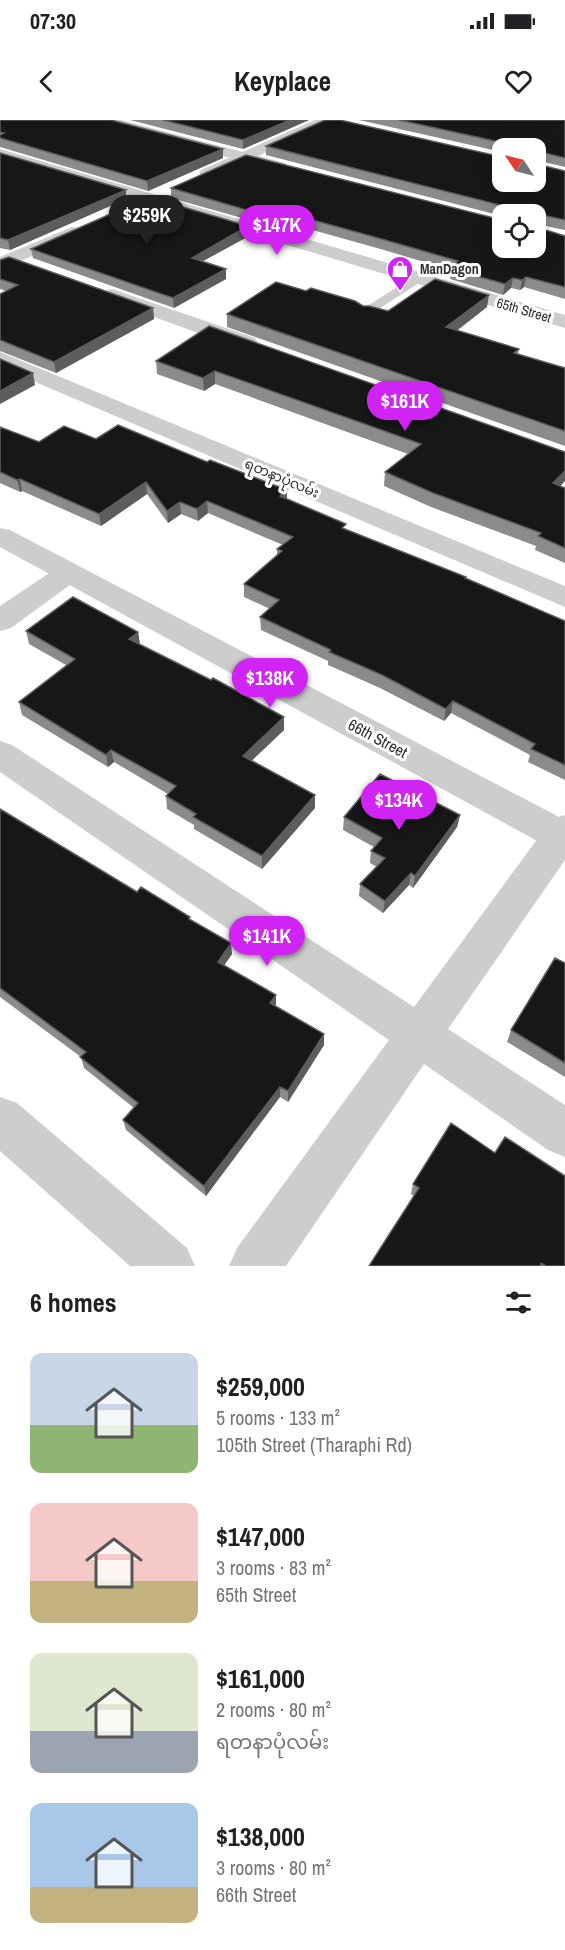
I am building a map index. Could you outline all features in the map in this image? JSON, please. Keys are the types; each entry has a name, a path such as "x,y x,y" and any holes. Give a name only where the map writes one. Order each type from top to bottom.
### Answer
{"street":[{"path":"104,120 300,171"},
{"path":"190,180 333,121"},
{"name":"65th Street","path":"3,157 565,322"},
{"path":"127,208 169,189"},
{"path":"4,259 85,227"},
{"path":"4,259 45,271"},
{"path":"90,287 271,351"},
{"name":"ရတနာပုံလမ်း","path":"0,359 565,597"},
{"name":"66th Street","path":"0,536 564,834"},
{"path":"0,621 68,573"},
{"path":"0,754 565,1133"},
{"path":"255,1266 564,834"},
{"path":"0,1120 169,1266"}],"lane":[{"path":"363,314 418,278"}],"building":[{"path":"0,120 111,120 223,149 147,181 0,138 0,135 4,133 0,132"},
{"path":"163,120 290,120 243,140"},
{"path":"325,120 340,120 492,155 492,192 546,192 546,166 565,171 565,220 546,216 546,204 496,204 266,146"},
{"path":"399,120 565,120 565,158 546,153 546,138 492,138 492,140"},
{"path":"0,153 126,190 8,240 0,238"},
{"path":"246,155 492,217 492,258 546,258 546,230 565,236 565,287 526,277 522,280 513,278 505,284 451,269 457,265 454,264 458,261 385,240 277,210 267,216 171,188"},
{"path":"149,197 248,226 192,258 226,269 173,298 31,249"},
{"path":"9,257 153,308 54,362 0,340 0,294 18,285 0,279 0,260"},
{"path":"435,279 489,295 446,327 519,349 514,353 565,368 565,431 227,314 276,282 306,291 311,288 355,301 363,306 388,311"},
{"path":"209,326 565,452 565,471 553,483 565,488 565,548 538,536 541,533 433,493 385,472 421,444 215,371 203,378 156,361"},
{"path":"0,359 33,373 0,391"},
{"path":"118,425 207,462 210,460 287,490 280,496 346,524 342,528 466,577 565,621 565,765 531,749 535,744 453,701 446,709 382,675 329,652 331,650 260,617 279,600 244,584 282,551 277,549 293,537 207,501 197,509 180,502 167,511 146,482 99,514 0,472 0,427 39,442 64,426 96,439"},
{"path":"73,597 138,632 129,639 211,680 213,678 284,717 243,756 315,795 262,856 193,817 196,814 166,796 176,786 111,750 106,755 19,702 75,659 26,631"},
{"path":"380,774 460,815 415,876 411,873 385,901 360,884 385,858 371,851 382,838 344,817"},
{"path":"0,809 137,892 141,887 190,917 189,919 231,943 218,962 276,995 270,1003 324,1034 288,1091 280,1087 204,1186 123,1120 138,1103 80,1057 86,1052 0,988"},
{"path":"555,958 565,963 565,1063 511,1030"},
{"path":"451,1123 495,1153 505,1137 565,1176 565,1266 546,1266 541,1263 540,1266 369,1266 419,1188 413,1184"}],"place":[{"name":"ManDagon","path":"400,292"}]}
